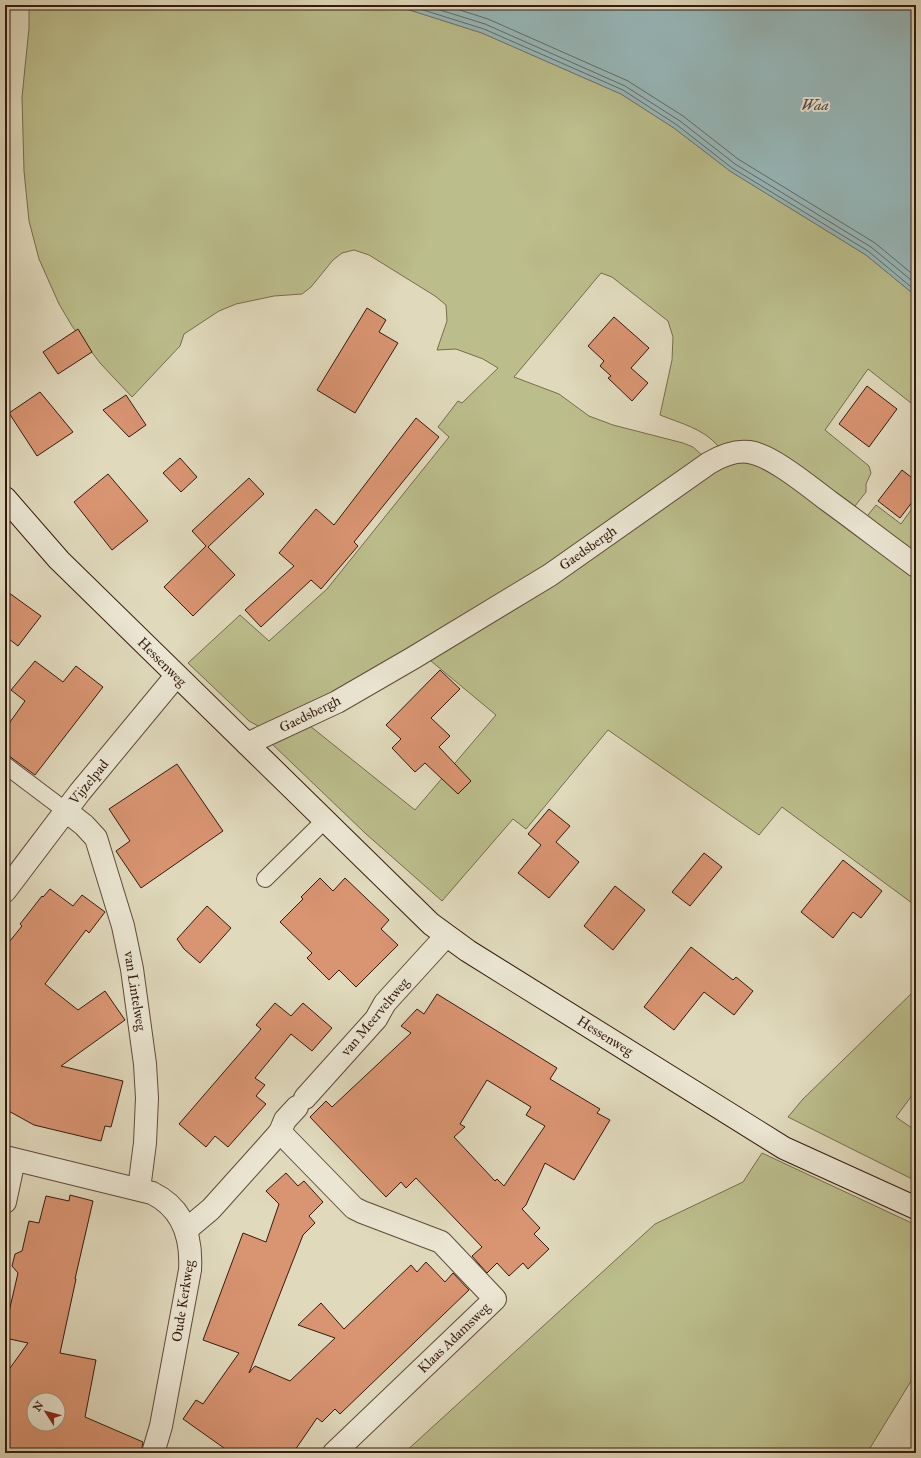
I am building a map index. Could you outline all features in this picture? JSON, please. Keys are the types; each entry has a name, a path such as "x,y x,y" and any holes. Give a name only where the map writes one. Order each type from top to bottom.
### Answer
{"street":[{"name":"Gaedsbergh","path":"247,744 337,702 550,576 708,462 725,454 750,452 762,456 787,471 916,566"},
{"name":"Hessenweg","path":"5,498 59,560 324,821 431,924 446,936 784,1148 916,1208"},
{"name":"Vijzelpad","path":"5,891 80,792 176,676"},
{"name":"van Lintelweg","path":"66,811 84,825 96,838 123,926 132,969 146,1064 147,1091 144,1143 139,1189"},
{"name":"van Meerveltweg","path":"186,1230 210,1209 280,1132 285,1120 376,1019 385,1003 446,936"},
{"name":"Klaas Adamsweg","path":"280,1132 354,1208 441,1242 495,1299 334,1453"},
{"name":"Oude Kerkweg","path":"10,1158 152,1193 160,1197 178,1215 186,1230 190,1252 190,1270 161,1426 160,1451"},
{"path":"5,1202 10,1158"}],"lane":[{"path":"5,766 66,811"},
{"path":"265,879 324,821"}],"green space":[{"path":"29,5 394,5 482,33 621,94 674,128 730,171 866,255 916,296 916,407 868,369 825,430 869,466 871,473 866,484 866,492 852,508 718,446 706,435 691,427 660,415 672,360 673,337 668,321 612,277 601,273 514,377 559,394 589,416 613,425 683,443 693,447 704,457 547,568 356,683 260,727 249,721 188,663 240,615 269,641 327,589 449,437 438,427 458,401 462,403 498,368 483,359 456,349 437,350 447,321 446,305 435,296 369,255 354,250 342,253 333,260 311,287 302,294 274,296 236,304 219,311 184,334 180,346 132,397 100,363 72,326 59,304 39,259 29,221 24,171 22,97 29,28"},
{"path":"746,460 758,464 821,505 916,578 916,906 782,807 759,835 608,730 526,829 513,819 442,901 365,833 269,741 305,722 415,810 496,715 425,656 709,471"},
{"path":"916,503 916,558 864,520 876,505 901,524"},
{"path":"916,989 916,1090 896,1117 916,1131 916,1181 788,1117 803,1099"},
{"path":"762,1153 916,1225 916,1373 867,1453 404,1453 655,1224 743,1182"}],"water":[{"name":"Waa","path":"394,5 916,5 916,296 866,255 730,171 674,128 621,94 482,33"}],"building":[{"path":"367,308 386,320 379,332 398,343 355,413 317,390"},
{"path":"614,317 649,348 631,368 648,383 632,401 608,378 611,376 600,366 604,361 588,346"},
{"path":"78,329 92,352 58,374 43,352"},
{"path":"867,386 897,409 869,447 839,424"},
{"path":"40,392 73,432 37,456 9,413"},
{"path":"126,395 146,425 129,437 103,410"},
{"path":"416,418 439,437 354,542 358,546 321,589 311,580 261,627 245,610 294,566 279,553 316,509 334,525"},
{"path":"180,458 197,477 181,492 163,473"},
{"path":"902,470 916,481 916,497 900,518 878,501"},
{"path":"108,474 148,521 112,550 74,502"},
{"path":"249,478 264,494 208,547 235,575 193,616 164,587 206,546 192,531"},
{"path":"5,590 41,616 18,646 5,636"},
{"path":"35,661 63,682 76,666 103,687 35,775 5,753 5,729 25,701 11,690"},
{"path":"440,670 460,689 431,718 450,736 439,747 471,781 458,794 425,763 415,772 392,748 401,739 386,725"},
{"path":"177,764 223,831 141,888 116,851 130,841 109,809"},
{"path":"549,809 570,826 556,842 579,862 549,898 518,873 541,845 528,834"},
{"path":"704,853 722,867 690,906 672,892"},
{"path":"843,860 882,891 861,918 853,912 833,938 801,912"},
{"path":"320,878 333,891 345,878 389,920 381,929 398,945 356,987 339,970 329,980 307,958 312,953 280,922 303,899 301,897"},
{"path":"615,886 645,910 613,950 584,926"},
{"path":"50,889 73,906 82,895 105,912 89,933 86,930 45,984 78,1010 105,991 125,1020 61,1066 123,1081 111,1127 105,1126 101,1141 34,1125 5,1109 5,947 22,926 20,924 42,896 43,897"},
{"path":"207,906 231,928 200,963 184,949 177,939"},
{"path":"691,947 733,980 736,977 753,991 734,1015 704,992 674,1030 644,1007"},
{"path":"437,994 557,1068 550,1079 600,1109 597,1113 610,1120 574,1180 545,1163 526,1205 522,1209 540,1228 534,1234 549,1249 528,1269 523,1263 509,1276 497,1263 487,1273 472,1256 482,1247 416,1178 406,1188 401,1182 386,1197 310,1117 326,1101 332,1107 411,1033 401,1026 417,1009 424,1014","holes":["487,1080 531,1107 526,1115 545,1126 504,1186 497,1179 495,1181 454,1137 465,1127 460,1124"]},
{"path":"275,1003 291,1016 303,1003 332,1028 312,1051 291,1034 255,1078 265,1085 256,1096 266,1104 228,1147 215,1136 206,1147 179,1124 261,1029 256,1025"},
{"path":"286,1173 298,1186 304,1181 323,1202 309,1216 315,1223 303,1235 249,1373 255,1366 290,1381 335,1338 298,1325 321,1303 344,1329 411,1265 417,1272 426,1262 445,1282 453,1273 469,1290 340,1414 335,1409 322,1422 317,1418 293,1453 231,1453 183,1419 196,1400 203,1404 239,1353 203,1340 243,1233 266,1242 279,1204 266,1191"},
{"path":"70,1195 93,1201 60,1353 96,1360 85,1417 143,1442 141,1453 5,1453 5,1375 28,1343 5,1338 5,1329 18,1273 12,1266 15,1254 22,1251 29,1221 39,1223 46,1196 69,1201"}]}
